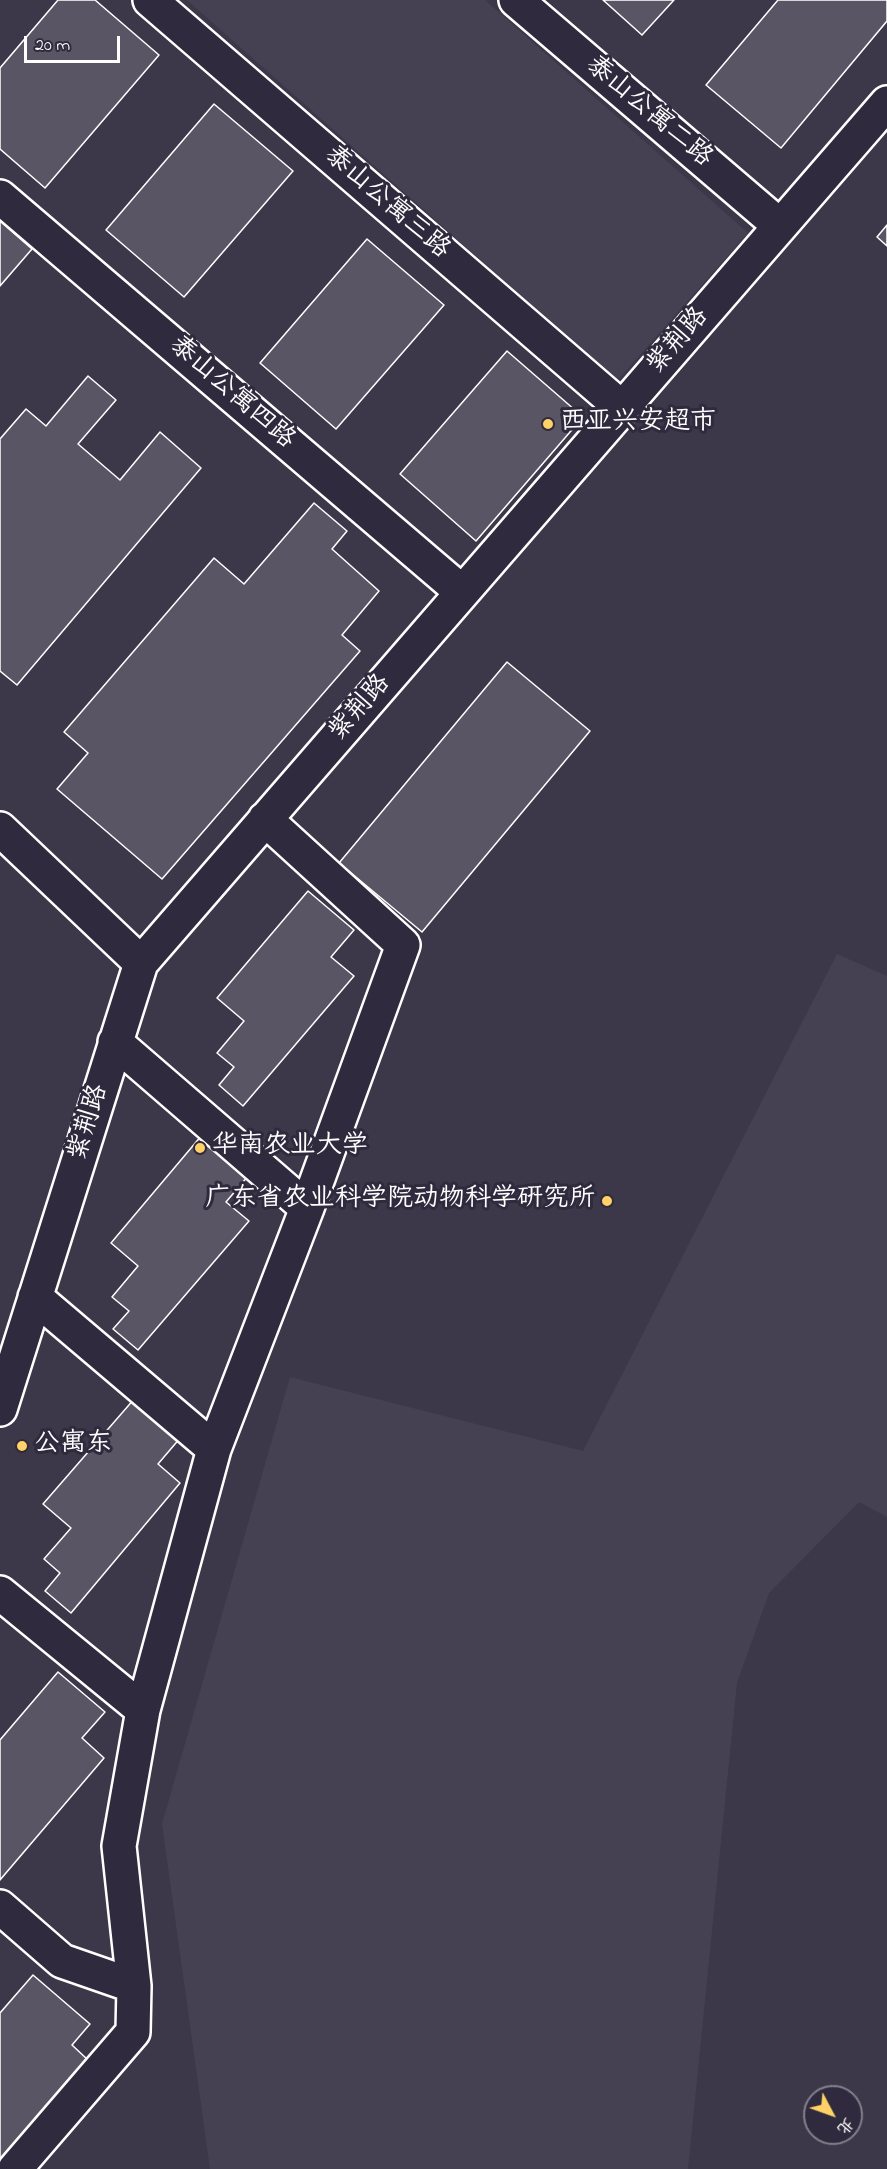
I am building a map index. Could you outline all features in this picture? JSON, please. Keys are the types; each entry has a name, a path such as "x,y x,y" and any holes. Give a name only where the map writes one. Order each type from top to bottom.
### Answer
{"lane":[{"name":"泰山公寓三路","path":"150,0 622,408"},
{"name":"泰山公寓二路","path":"516,0 780,226"},
{"name":"紫荆路","path":"0,1409 141,963 887,103"},
{"name":"泰山公寓四路","path":"0,197 462,592"},
{"path":"15,2169 133,2032 134,1986 119,1846 143,1710 214,1449 307,1209 403,945 265,819"},
{"path":"0,829 141,963"},
{"path":"115,1042 307,1209"},
{"path":"35,1297 214,1449"},
{"path":"0,1593 143,1710"},
{"path":"0,1907 62,1961 134,1986"}],"shaded area":[{"path":"0,0 887,0 887,2169 0,2169"},
{"path":"187,0 485,0 748,233 617,381"},
{"path":"837,954 887,976 887,1517 859,1502 769,1593 737,1683 688,2169 210,2169 162,1824 290,1377 583,1451"}],"building":[{"path":"58,0 95,0 159,55 45,188 0,149 0,68"},
{"path":"603,0 674,0 642,35"},
{"path":"778,0 887,0 887,21 781,148 706,85"},
{"path":"214,104 293,171 184,297 106,230"},
{"path":"0,221 32,249 0,286"},
{"path":"887,225 887,246 877,237"},
{"path":"367,239 444,305 336,429 260,363"},
{"path":"507,351 583,417 476,541 400,474"},
{"path":"88,376 116,400 78,444 120,480 160,432 201,468 17,685 0,671 0,439 26,409 46,426"},
{"path":"314,503 347,531 332,549 379,591 342,635 360,651 162,879 57,789 88,753 64,732 214,558 244,584"},
{"path":"507,662 590,731 422,932 339,863"},
{"path":"308,891 354,930 331,957 354,976 243,1106 219,1085 234,1067 217,1053 244,1021 217,998"},
{"path":"202,1135 249,1175 226,1202 249,1221 138,1350 113,1329 129,1311 112,1297 138,1266 111,1243"},
{"path":"135,1398 181,1437 158,1464 180,1483 71,1613 45,1591 60,1573 44,1559 71,1528 43,1504"},
{"path":"58,1672 105,1712 82,1738 104,1758 0,1880 0,1740"},
{"path":"33,1975 90,2024 72,2045 88,2060 0,2162 0,2013"}],"place":[{"name":"西亚兴安超市","path":"548,424"},
{"name":"华南农业大学","path":"200,1148"},
{"name":"广东省农业科学院动物科学研究所","path":"607,1201"},
{"name":"公寓东","path":"22,1446"}]}
